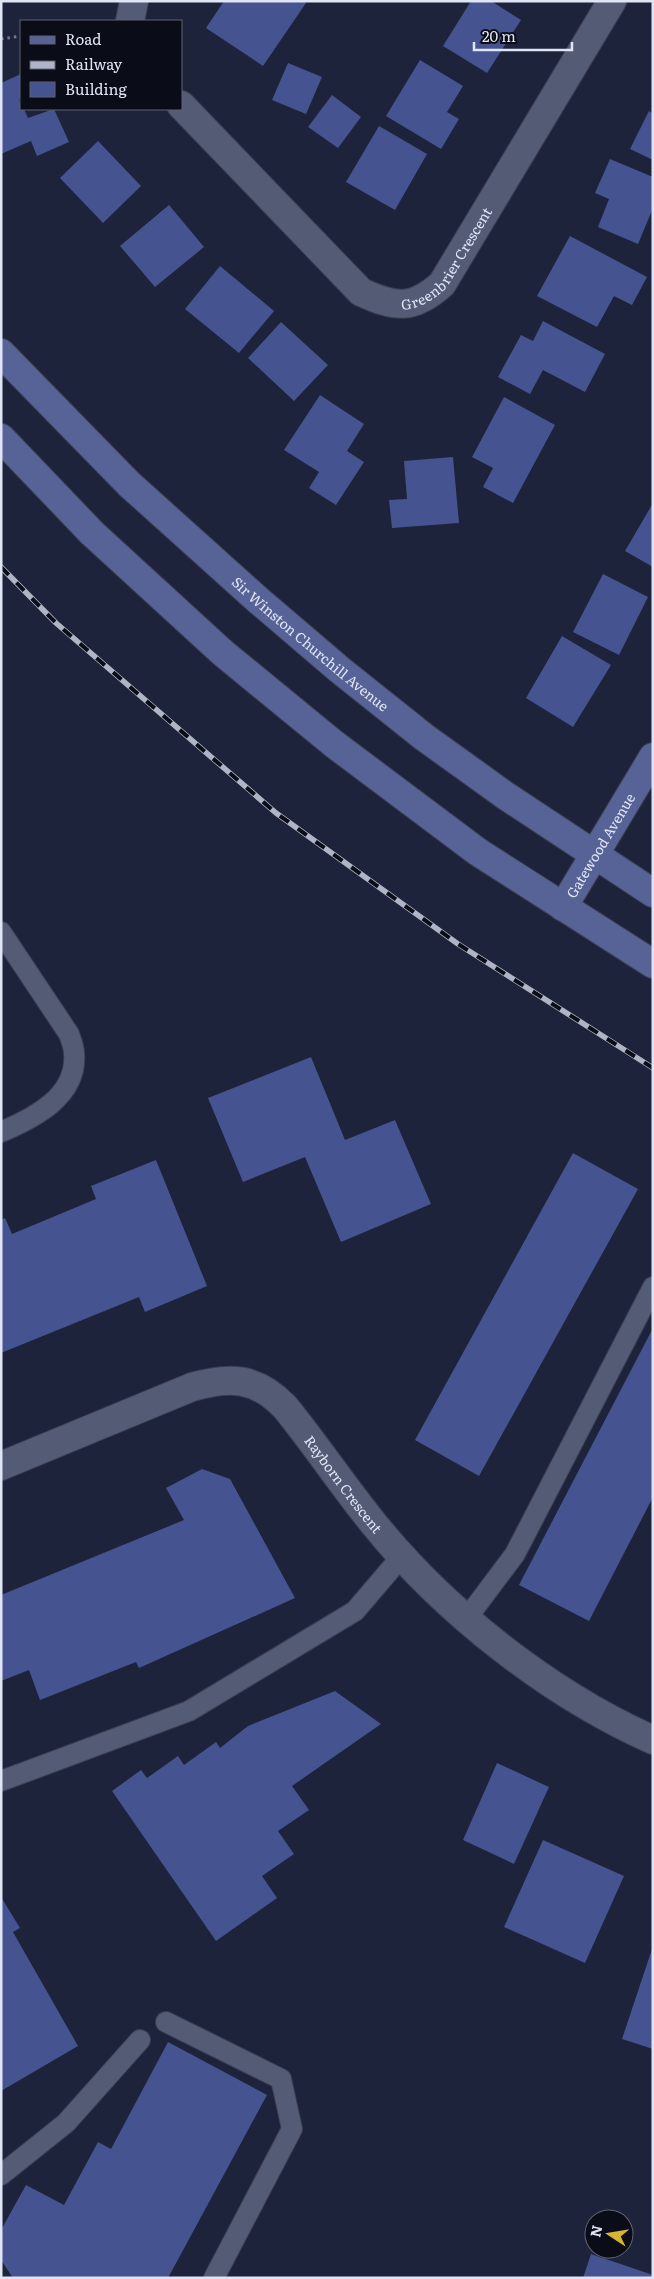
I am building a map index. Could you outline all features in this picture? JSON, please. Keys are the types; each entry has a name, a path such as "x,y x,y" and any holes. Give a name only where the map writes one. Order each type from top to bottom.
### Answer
{"main road":[{"name":"Sir Winston Churchill Avenue","path":"1,353 129,484 258,600 424,737 653,894"},
{"path":"1,438 92,533 222,653 334,744 478,852 653,964"},
{"name":"Gatewood Avenue","path":"563,907 653,757"}],"street":[{"path":"130,20 134,1"},
{"name":"Greenbrier Crescent","path":"182,106 361,292 392,303 405,304 417,302 431,294 442,284 612,1"},
{"name":"Rayborn Crescent","path":"1,1466 192,1387 214,1380 252,1383 272,1393 285,1407 374,1524 445,1601 467,1618 488,1639 586,1705 653,1740"}],"lane":[{"path":"1,932 69,1034 74,1053 70,1079 48,1108 28,1121 1,1132"},
{"path":"467,1618 515,1554 653,1287"},
{"path":"1,1781 189,1711 355,1612 402,1556"},
{"path":"166,2022 281,2080 292,2129 214,2278"},
{"path":"1,2175 66,2123 140,2040"}],"path":[{"path":"1,39 20,36"}],"building":[{"path":"224,1 304,1 306,3 263,66 206,28"},
{"path":"471,1 491,1 521,20 487,73 443,46"},
{"path":"420,60 463,86 447,112 459,119 441,149 386,116"},
{"path":"288,63 322,77 306,114 272,100"},
{"path":"20,74 20,110 24,110 28,118 54,110 69,142 37,156 31,141 1,154 1,83"},
{"path":"332,95 361,117 338,148 308,127"},
{"path":"649,111 653,114 653,160 630,149"},
{"path":"379,126 427,154 395,210 346,182"},
{"path":"98,141 141,186 103,223 60,178"},
{"path":"610,159 653,177 653,208 638,244 598,227 609,199 595,193"},
{"path":"169,205 204,247 155,287 120,246"},
{"path":"570,236 647,277 632,305 614,296 597,327 537,296"},
{"path":"220,266 274,311 239,353 185,309"},
{"path":"543,321 605,354 585,392 543,370 530,394 498,377 521,335 533,341"},
{"path":"281,322 328,365 294,401 248,358"},
{"path":"320,395 364,424 347,451 364,462 336,505 309,488 319,472 284,450"},
{"path":"504,397 555,425 513,503 483,487 493,468 472,457"},
{"path":"453,457 459,523 392,528 389,500 407,499 404,461"},
{"path":"653,503 653,567 625,551"},
{"path":"603,574 648,597 619,655 573,632"},
{"path":"562,636 611,665 573,727 526,698"},
{"path":"311,1057 345,1140 395,1120 431,1204 341,1242 305,1157 243,1182 208,1098"},
{"path":"573,1153 638,1189 479,1476 415,1440"},
{"path":"156,1160 207,1286 145,1312 139,1297 1,1353 1,1220 5,1218 12,1234 96,1199 91,1186"},
{"path":"653,1328 653,1497 589,1621 519,1585"},
{"path":"202,1469 230,1479 295,1598 139,1668 136,1662 40,1700 29,1670 1,1681 1,1595 184,1520 166,1488"},
{"path":"335,1691 381,1724 292,1786 309,1810 278,1831 294,1854 262,1876 277,1898 216,1941 112,1791 141,1770 147,1778 178,1756 184,1765 216,1742 220,1748 248,1726"},
{"path":"497,1763 549,1787 514,1864 463,1840"},
{"path":"543,1840 624,1876 585,1963 504,1927"},
{"path":"1,1897 20,1928 13,1932 78,2046 1,2091"},
{"path":"653,1949 653,2049 622,2039"},
{"path":"168,2042 267,2095 168,2278 13,2278 1,2260 1,2230 26,2185 64,2205 98,2142 111,2149"},
{"path":"589,2259 606,2259 653,2275 653,2278 583,2278"}],"railway":[{"path":"1,567 56,623 276,813 458,944 653,1068"}]}
